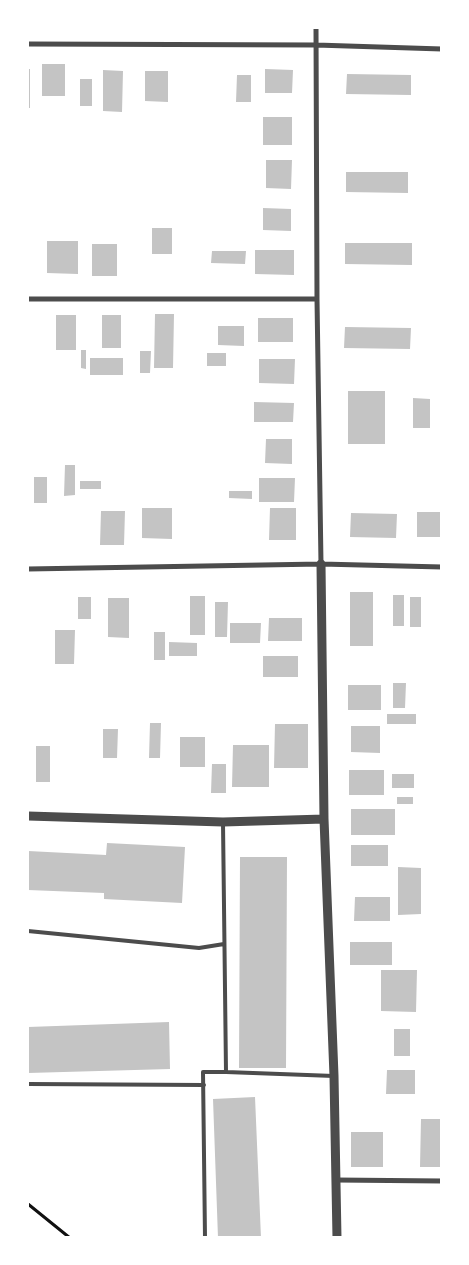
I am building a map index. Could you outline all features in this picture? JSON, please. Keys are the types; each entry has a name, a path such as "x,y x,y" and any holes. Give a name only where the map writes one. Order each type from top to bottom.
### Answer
{"street":[{"path":"316,28 317,299 324,820 334,1076 337,1238"},
{"path":"28,44 316,45 442,49"},
{"path":"28,299 317,299"},
{"path":"28,568 321,564 442,567"},
{"path":"28,816 223,822 324,820"},
{"path":"336,1180 442,1181"}],"lane":[{"path":"223,822 226,1072"},
{"path":"28,930 199,948 224,944"},
{"path":"205,1238 203,1072 334,1076"},
{"path":"28,1084 204,1085"}],"path":[{"path":"28,1204 70,1238"}],"building":[{"path":"42,64 65,64 65,96 42,96"},
{"path":"28,69 30,69 30,108 28,108"},
{"path":"265,69 293,70 292,93 265,93"},
{"path":"103,70 123,71 122,112 103,111"},
{"path":"145,71 168,71 168,102 145,101"},
{"path":"347,74 411,75 411,95 346,94"},
{"path":"237,75 251,75 251,102 236,102"},
{"path":"80,79 92,79 92,106 80,106"},
{"path":"263,117 292,117 292,145 263,145"},
{"path":"266,160 292,160 291,189 266,188"},
{"path":"346,172 408,172 408,193 346,192"},
{"path":"263,208 291,209 291,231 263,230"},
{"path":"152,228 172,228 172,254 152,254"},
{"path":"47,241 78,241 78,274 47,273"},
{"path":"345,243 412,243 412,265 345,264"},
{"path":"92,244 117,244 117,276 92,276"},
{"path":"255,250 294,250 294,275 255,274"},
{"path":"212,251 246,251 245,264 211,263"},
{"path":"155,314 174,314 173,368 154,368"},
{"path":"56,315 76,315 76,350 56,350"},
{"path":"102,315 121,315 121,348 102,348"},
{"path":"258,318 293,318 293,342 258,342"},
{"path":"218,326 244,326 244,346 218,345"},
{"path":"345,327 411,328 410,349 344,348"},
{"path":"81,350 86,350 86,369 81,368"},
{"path":"140,351 151,351 150,373 140,373"},
{"path":"207,353 226,353 226,366 207,366"},
{"path":"90,358 123,358 123,375 90,375"},
{"path":"259,359 295,359 294,384 259,383"},
{"path":"348,391 385,391 385,444 348,444"},
{"path":"413,398 430,399 430,428 413,428"},
{"path":"254,402 294,403 293,422 254,422"},
{"path":"266,439 292,439 292,464 265,463"},
{"path":"65,465 75,465 75,495 64,496"},
{"path":"34,477 47,477 47,503 34,503"},
{"path":"259,478 295,478 294,502 259,502"},
{"path":"80,481 101,481 101,489 80,489"},
{"path":"229,491 252,491 252,499 229,498"},
{"path":"142,508 172,508 172,539 142,538"},
{"path":"270,508 296,508 296,540 269,540"},
{"path":"101,511 125,511 124,545 100,545"},
{"path":"417,512 442,512 442,537 417,537"},
{"path":"351,513 397,514 396,538 350,537"},
{"path":"350,592 373,592 373,646 350,646"},
{"path":"393,595 404,595 404,626 393,626"},
{"path":"190,596 205,596 205,635 190,635"},
{"path":"78,597 91,597 91,619 78,619"},
{"path":"410,597 421,597 421,627 410,627"},
{"path":"108,598 129,598 129,638 108,637"},
{"path":"215,602 228,602 227,637 215,637"},
{"path":"269,618 302,618 302,641 268,641"},
{"path":"230,623 261,623 260,643 230,643"},
{"path":"55,630 75,630 74,664 55,664"},
{"path":"154,632 165,632 165,660 154,660"},
{"path":"169,642 197,643 197,656 169,656"},
{"path":"263,656 298,656 298,677 263,677"},
{"path":"393,683 406,683 405,708 393,708"},
{"path":"348,685 381,685 381,710 348,710"},
{"path":"387,714 416,714 416,724 387,724"},
{"path":"150,723 161,723 160,758 149,758"},
{"path":"275,724 308,724 308,768 274,768"},
{"path":"351,726 380,726 380,753 351,752"},
{"path":"103,729 118,729 117,758 103,758"},
{"path":"180,737 205,737 205,767 180,767"},
{"path":"233,745 269,745 269,787 232,787"},
{"path":"36,746 50,746 50,782 36,782"},
{"path":"212,764 226,764 226,793 211,793"},
{"path":"349,770 384,770 384,795 349,795"},
{"path":"392,774 414,774 414,788 392,788"},
{"path":"397,797 413,797 413,804 397,804"},
{"path":"351,809 395,809 395,835 351,835"},
{"path":"107,843 185,847 182,903 104,899 104,893 28,890 28,851 106,855"},
{"path":"351,845 388,845 388,866 351,866"},
{"path":"240,857 287,857 286,1068 239,1068"},
{"path":"398,867 421,868 421,914 398,915"},
{"path":"355,897 390,897 390,921 354,921"},
{"path":"350,942 392,942 392,965 350,965"},
{"path":"381,970 417,970 416,1012 381,1011"},
{"path":"169,1022 170,1069 28,1073 28,1027"},
{"path":"394,1029 410,1029 410,1056 394,1056"},
{"path":"387,1070 415,1070 415,1094 386,1094"},
{"path":"255,1097 261,1238 218,1238 213,1099"},
{"path":"421,1119 442,1119 442,1167 420,1167"},
{"path":"351,1132 383,1132 383,1167 351,1167"}]}
